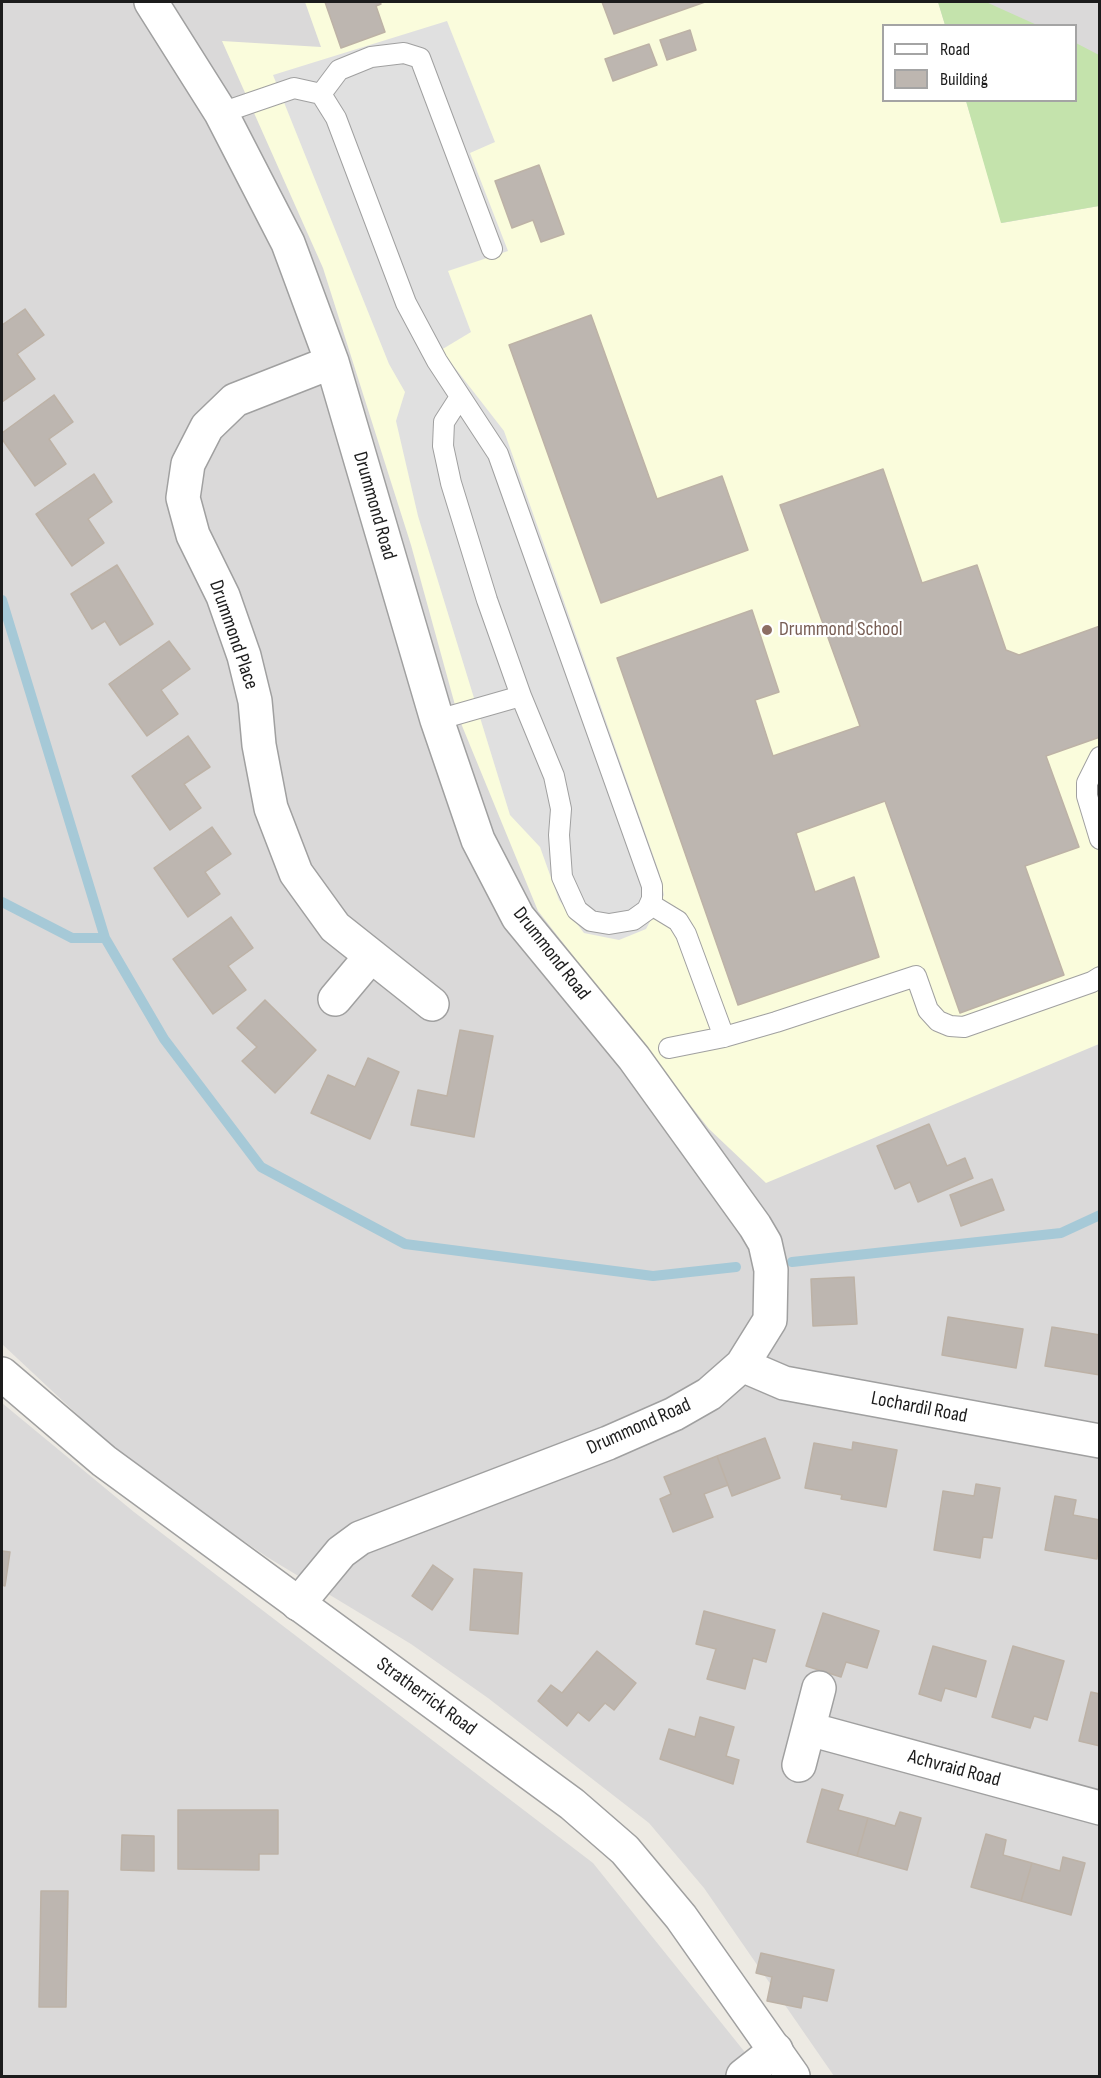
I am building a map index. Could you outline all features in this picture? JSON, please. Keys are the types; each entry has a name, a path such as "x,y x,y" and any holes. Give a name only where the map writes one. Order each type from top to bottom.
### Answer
{"street":[{"name":"Drummond Road","path":"151,2 221,113 288,243 332,362 437,720 478,840 518,917 634,1058 765,1243 771,1270 770,1320 742,1365 709,1394 674,1414 608,1443 360,1538 341,1552 298,1604"},
{"name":"Drummond Place","path":"332,362 235,400 207,427 188,465 183,498 193,534 223,596 244,656 255,701 271,808 296,873 335,927 432,1004"},
{"path":"335,999 371,956"},
{"name":"Lochardil Road","path":"742,1365 784,1383 1100,1441"},
{"name":"Stratherrick Road","path":"2,1374 104,1461 572,1804 625,1850 681,1917 784,2063"},
{"path":"800,1765 819,1688"},
{"name":"Achvraid Road","path":"809,1729 1100,1808"},
{"path":"743,2076 784,2063"}],"lane":[{"path":"321,94 339,70 371,57 404,53 420,58 492,249"},
{"path":"221,113 294,88 321,94 336,118 406,303 460,397 498,454 652,886 650,904 633,920 609,924 591,921 577,910 561,876 559,835 561,809 554,776 521,696 465,533 443,446 444,422 460,397"},
{"path":"437,720 521,696"},
{"path":"1100,757 1087,783 1087,796 1100,840"},
{"path":"650,904 678,921 686,934 724,1037"},
{"path":"669,1048 724,1037 916,976 928,1010 950,1026 964,1027 1100,977"}],"shaded area":[{"path":"2,2 1099,2 1099,2076 834,2076 704,1888 649,1823 488,1698 411,1644 267,1557 128,1462 2,1344"},
{"name":"Drummond School","path":"305,2 938,2 945,24 882,24 882,102 966,102 1002,223 1099,206 1099,1044 766,1183 709,1129 538,911 458,716 411,545 323,268 222,41 321,47"},
{"path":"447,21 495,142 470,153 508,251 448,271 471,332 441,350 504,431 659,872 664,895 646,929 619,940 584,933 559,900 540,847 510,815 418,516 396,421 405,392 389,364 273,75"},
{"path":"2,1403 134,1512 593,1863 764,2076 2,2076"}],"green space":[{"path":"938,2 986,2 1035,24 945,24"},
{"path":"1077,44 1099,55 1099,206 1001,223 966,102 1077,102"}],"building":[{"path":"325,2 380,2 381,4 376,6 385,32 341,48"},
{"path":"602,2 705,2 614,34"},
{"path":"690,30 696,50 667,60 660,40"},
{"path":"649,44 657,65 613,81 605,59"},
{"path":"539,165 564,234 541,242 533,220 512,228 495,181"},
{"path":"25,309 44,335 17,354 35,379 2,402 2,325"},
{"path":"591,315 657,499 722,476 748,550 601,603 509,345"},
{"path":"54,395 73,422 49,439 66,464 35,486 2,439 2,433"},
{"path":"883,469 922,583 977,565 1006,650 1019,655 1100,626 1100,737 1046,756 1079,847 1025,866 1064,975 960,1013 885,801 796,833 815,892 854,877 879,957 738,1005 617,658 752,610 779,692 755,700 773,756 860,726 780,505"},
{"path":"94,474 112,502 88,519 104,543 72,566 36,514"},
{"path":"117,565 153,624 120,645 105,621 92,629 71,594"},
{"path":"169,641 190,669 161,690 178,714 147,736 109,684"},
{"path":"188,736 210,767 184,784 201,808 170,830 132,776"},
{"path":"212,827 231,854 205,872 220,894 188,917 154,868"},
{"path":"231,917 253,948 228,966 246,990 213,1014 173,959"},
{"path":"265,1000 316,1050 275,1093 242,1061 257,1047 237,1028"},
{"path":"460,1030 493,1036 474,1137 411,1125 418,1090 447,1096"},
{"path":"368,1058 399,1072 370,1139 311,1113 328,1075 355,1087"},
{"path":"929,1124 947,1166 965,1158 973,1178 918,1202 910,1182 895,1189 877,1146"},
{"path":"992,1179 1004,1210 961,1226 950,1195"},
{"path":"854,1277 857,1324 813,1326 811,1279"},
{"path":"948,1317 1023,1329 1016,1368 942,1355"},
{"path":"1052,1327 1100,1335 1100,1375 1045,1366"},
{"path":"765,1438 780,1478 732,1496 717,1456"},
{"path":"853,1442 897,1450 886,1507 841,1499 842,1495 805,1488 814,1443 852,1450"},
{"path":"717,1456 728,1485 704,1494 713,1517 673,1532 660,1499 671,1494 664,1477"},
{"path":"976,1484 1000,1488 992,1538 983,1537 980,1558 934,1550 943,1491 974,1496"},
{"path":"1055,1496 1076,1500 1073,1515 1100,1520 1097,1559 1045,1550"},
{"path":"2,1551 10,1552 5,1586 2,1585"},
{"path":"433,1565 453,1579 432,1610 412,1596"},
{"path":"474,1569 522,1573 518,1634 470,1630"},
{"path":"704,1611 775,1630 766,1662 753,1658 745,1689 707,1679 716,1649 696,1644"},
{"path":"823,1613 879,1631 867,1668 846,1662 841,1677 806,1666"},
{"path":"933,1646 986,1661 976,1697 945,1688 941,1701 919,1694"},
{"path":"1013,1646 1064,1661 1047,1720 1034,1716 1030,1728 992,1717"},
{"path":"597,1651 636,1683 614,1710 605,1703 589,1721 578,1712 567,1726 538,1701 551,1685 562,1693"},
{"path":"1091,1692 1100,1694 1100,1746 1079,1741"},
{"path":"700,1717 734,1727 726,1756 739,1760 733,1784 660,1759 669,1729 695,1737"},
{"path":"822,1789 843,1795 838,1810 868,1818 857,1856 807,1842"},
{"path":"178,1810 278,1810 278,1854 259,1854 259,1870 178,1869"},
{"path":"900,1812 921,1818 907,1870 857,1856 868,1818 895,1826"},
{"path":"986,1834 1006,1840 1003,1855 1032,1863 1021,1901 971,1887"},
{"path":"122,1835 154,1836 154,1871 121,1870"},
{"path":"1063,1857 1085,1863 1071,1915 1021,1901 1032,1863 1060,1871"},
{"path":"41,1891 68,1891 66,2007 39,2007"},
{"path":"761,1953 834,1970 827,2001 803,1996 801,2008 767,2001 772,1977 756,1973"}],"waterway":[{"path":"2,600 105,938 164,1039 261,1167 405,1244 653,1276 736,1267"},
{"path":"2,902 72,938 105,938"},
{"path":"792,1262 1061,1233 1100,1215"}],"place":[{"name":"Drummond School","path":"767,630"}]}
